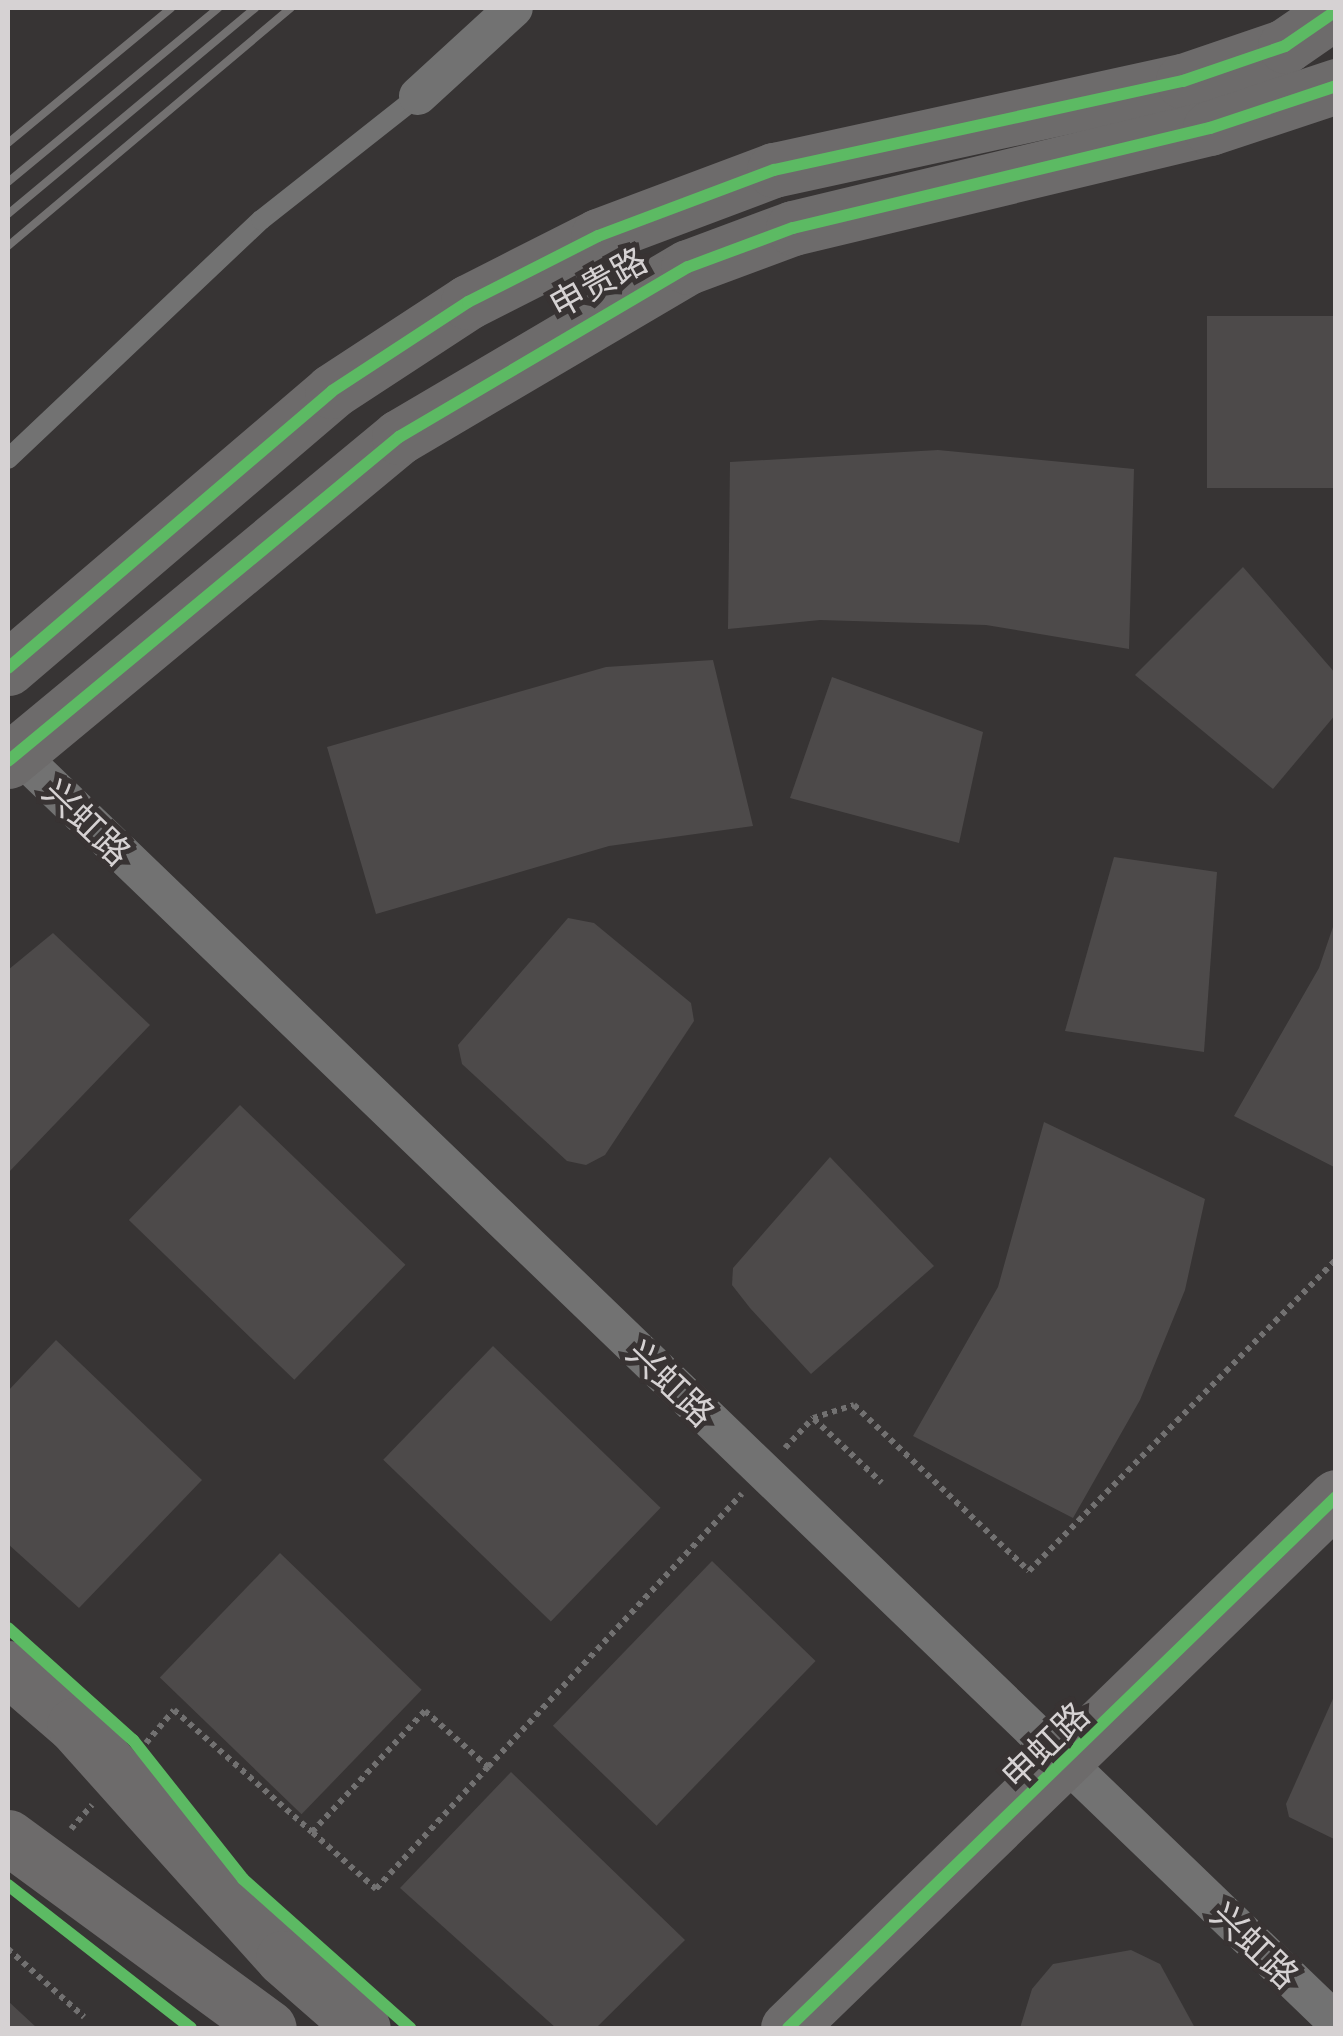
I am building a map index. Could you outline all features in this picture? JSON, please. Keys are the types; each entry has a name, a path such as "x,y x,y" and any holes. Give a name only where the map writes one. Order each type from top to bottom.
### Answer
{"main road":[{"name":"申贵路","path":"8,668 332,390 468,302 598,236 774,170 1183,81 1285,46 1336,12"},
{"name":"申贵路","path":"10,753 400,438 688,267 794,228 1210,128 1336,86"},
{"name":"申虹路","path":"788,2028 1069,1765 1336,1497"},
{"path":"8,1668 74,1724 283,1958 363,2028"},
{"path":"8,1837 255,2015"}],"street":[{"path":"418,96 514,8"},
{"name":"兴虹路","path":"10,753 1336,2022"}],"lane":[{"path":"8,459 261,220 418,96"}],"path":[{"path":"772,1462 812,1418 854,1406 1028,1571 1336,1260"},
{"path":"812,1418 882,1483"},
{"path":"156,1732 174,1710 376,1889 758,1476"},
{"path":"312,1832 424,1711 488,1767"},
{"path":"133,1740 145,1756"},
{"path":"8,1950 84,2018"}],"building":[{"path":"1207,316 1336,316 1336,488 1207,488"},
{"path":"938,450 1134,469 1129,649 986,625 820,620 728,629 730,462"},
{"path":"1243,567 1336,674 1336,714 1273,789 1135,675"},
{"path":"713,660 753,826 609,846 376,914 327,747 606,667"},
{"path":"832,677 983,732 959,843 790,798"},
{"path":"1114,857 1217,872 1204,1052 1065,1031"},
{"path":"568,918 594,923 691,1003 694,1021 605,1155 586,1165 567,1161 462,1064 458,1045"},
{"path":"1335,921 1336,1168 1234,1116 1319,968"},
{"path":"53,933 150,1025 8,1173 8,970"},
{"path":"240,1105 405,1265 294,1380 129,1220"},
{"path":"1044,1122 1205,1199 1185,1290 1140,1400 1073,1518 913,1436 998,1287"},
{"path":"830,1157 934,1266 811,1374 732,1285 733,1268"},
{"path":"56,1340 202,1480 79,1608 8,1544 8,1391"},
{"path":"493,1346 661,1508 551,1622 383,1460"},
{"path":"280,1553 422,1690 302,1814 160,1677"},
{"path":"712,1561 816,1661 657,1826 553,1726"},
{"path":"1336,1692 1336,1840 1289,1817 1286,1804"},
{"path":"511,1772 685,1940 596,2028 556,2028 400,1888"},
{"path":"1131,1950 1160,1964 1195,2028 1020,2028 1032,1989 1053,1964"},
{"path":"8,2001 37,2028 8,2028"}],"railway":[{"path":"8,143 171,8"},
{"path":"8,182 218,8"},
{"path":"8,214 255,8"},
{"path":"8,246 291,8"}],"cycle path":[{"path":"8,668 332,391 468,302 598,236 774,170 1183,81 1285,46 1336,11"},
{"path":"8,761 399,437 688,267 793,228 1210,128 1336,86"},
{"path":"788,2028 1336,1497"},
{"path":"8,1628 133,1740 243,1879 410,2028"},
{"path":"8,1885 191,2028"}]}
